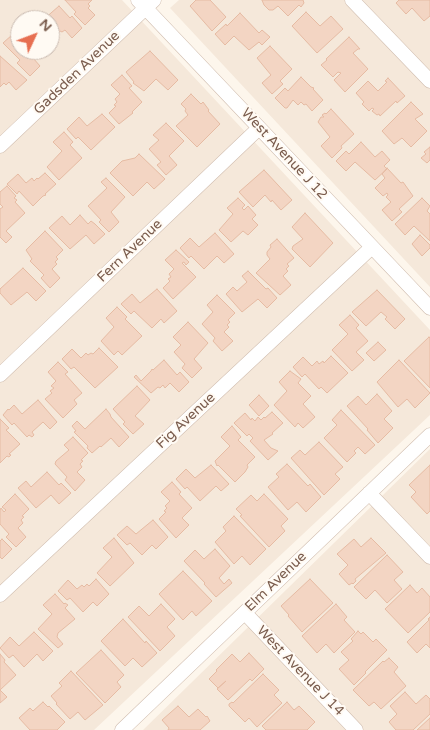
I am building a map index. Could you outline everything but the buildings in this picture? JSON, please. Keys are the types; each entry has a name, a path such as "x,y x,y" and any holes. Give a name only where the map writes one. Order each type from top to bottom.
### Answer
{"street":[{"path":"352,0 430,82"},
{"name":"West Avenue J 12","path":"146,3 259,128 430,308"},
{"name":"Gadsden Avenue","path":"0,146 146,3"},
{"name":"Fern Avenue","path":"0,375 259,128"},
{"name":"Fig Avenue","path":"0,595 372,247"},
{"name":"Elm Avenue","path":"122,730 430,434"},
{"path":"370,493 430,557"},
{"name":"West Avenue J 14","path":"245,613 356,730"}],"shaded area":[{"path":"0,0 122,0 430,330 430,415 94,730 0,730"},
{"path":"179,0 430,0 430,287 170,8"},
{"path":"430,449 430,730 143,730"}]}
